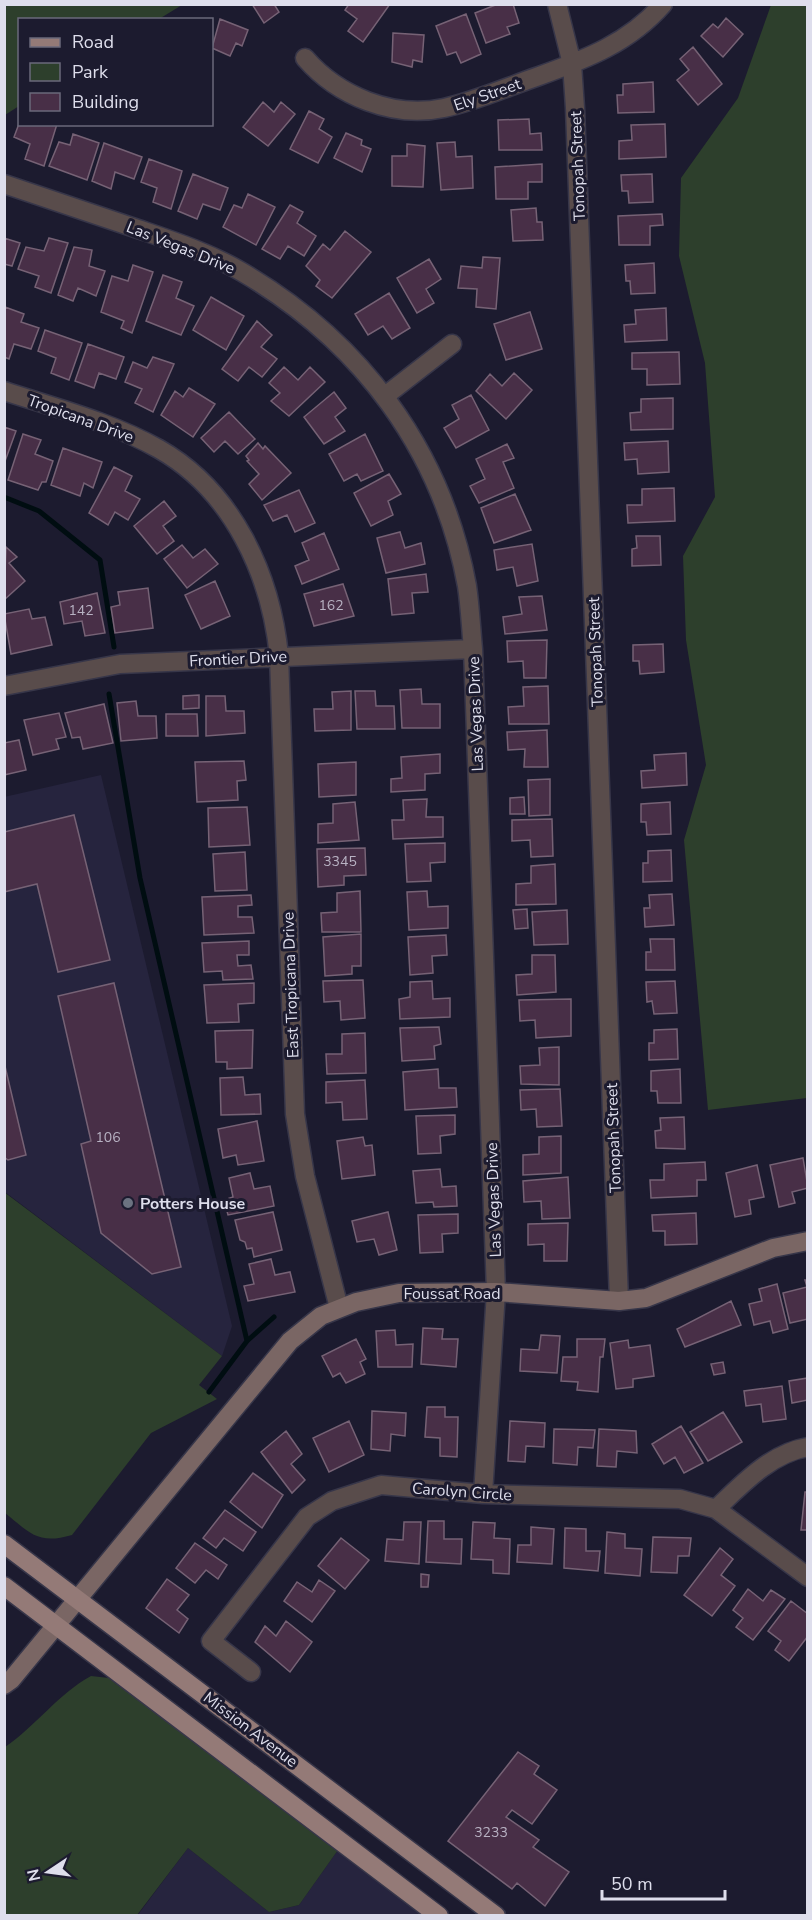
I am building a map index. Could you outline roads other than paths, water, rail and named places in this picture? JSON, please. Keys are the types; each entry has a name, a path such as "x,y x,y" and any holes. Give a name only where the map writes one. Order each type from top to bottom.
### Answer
{"main road":[{"name":"Foussat Road","path":"4,1685 56,1626 290,1341 321,1316 339,1308 399,1293 496,1292 619,1301 646,1298 773,1248 807,1241"},
{"name":"Mission Avenue","path":"4,1544 496,1916"},
{"path":"4,1586 439,1916"}],"street":[{"name":"Tonopah Street","path":"557,4 572,64 619,1301"},
{"name":"Ely Street","path":"305,58 320,75 352,95 383,107 414,111 442,109 474,100 572,64 625,39 646,24 663,4"},
{"name":"Las Vegas Drive","path":"4,184 184,245 241,271 307,315 349,352 385,396 418,446 449,518 467,586 472,649 496,1292 483,1494"},
{"path":"385,396 452,344"},
{"name":"Tropicana Drive","path":"4,391 107,424 160,450 196,477 231,516 259,565 276,626 279,656"},
{"name":"Frontier Drive","path":"4,686 120,664 472,649"},
{"name":"East Tropicana Drive","path":"279,656 295,1114 305,1176 339,1308"},
{"path":"716,1509 751,1476 783,1455 807,1447"},
{"name":"Carolyn Circle","path":"251,1672 211,1641 307,1517 332,1501 381,1485 483,1494 680,1499 716,1509 807,1577"}],"waterway":[{"path":"4,497 39,511 100,560 114,647"},
{"path":"109,694 140,878 247,1341"},
{"path":"209,1392 247,1341 274,1317"}],"place":[{"name":"Potters House","path":"128,1203"}]}
